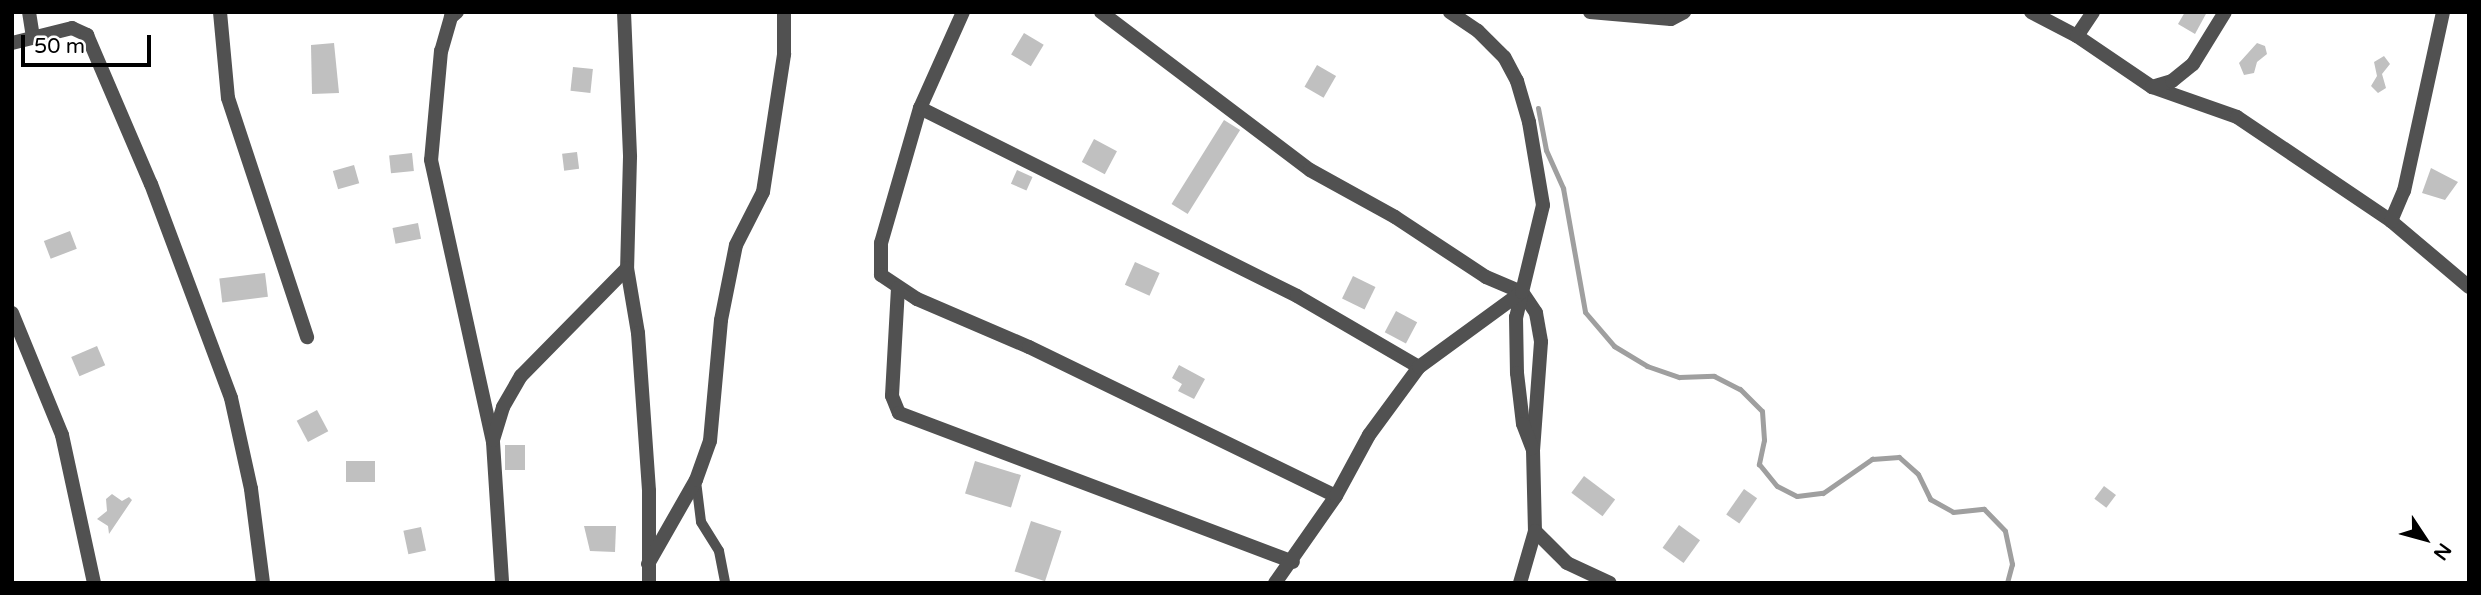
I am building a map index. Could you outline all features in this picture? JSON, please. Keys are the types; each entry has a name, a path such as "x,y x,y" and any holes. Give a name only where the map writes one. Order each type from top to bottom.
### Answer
{"street":[{"path":"29,12 33,36"},
{"path":"220,12 228,98 307,337"},
{"path":"457,12 451,17 441,51 431,160 493,442 502,583"},
{"path":"624,12 630,157 627,268 638,333 649,491 649,583"},
{"path":"648,564 696,480 710,441 721,320 736,245 763,192 784,54 784,12"},
{"path":"963,12 920,108 881,243 881,275 898,288 1336,496"},
{"path":"1101,12 1310,170 1395,217 1486,277 1522,292 1536,313 1541,342 1533,450 1535,531 1520,583"},
{"path":"1450,12 1478,31 1504,57 1517,81 1529,122 1543,205 1516,317 1517,373 1523,424 1533,450"},
{"path":"1590,12 1671,19 1684,12"},
{"path":"2031,12 2077,36 2151,87 2237,117 2391,220 2469,287"},
{"path":"2077,36 2092,12"},
{"path":"2151,87 2172,82 2193,64 2225,12"},
{"path":"2391,220 2404,191 2443,12"},
{"path":"12,43 72,28 87,35 151,184 231,398 251,489 263,583"},
{"path":"920,108 1297,296 1419,368"},
{"path":"493,442 503,407 521,376 627,268"},
{"path":"898,288 892,396 899,414 1293,562"},
{"path":"1275,583 1293,562 1336,496 1369,435 1419,368 1522,292"},
{"path":"12,313 62,435 94,583"},
{"path":"1535,531 1567,563 1610,583"}],"lane":[{"path":"696,480 701,522 719,551 725,583"}],"building":[{"path":"2185,12 2207,12 2195,34 2178,24"},
{"path":"1024,33 1044,45 1031,66 1011,54"},
{"path":"334,43 339,93 312,94 311,45"},
{"path":"2257,43 2265,46 2267,54 2257,62 2254,73 2244,75 2239,63"},
{"path":"2384,56 2390,64 2382,74 2386,88 2378,93 2371,86 2377,76 2374,62"},
{"path":"1317,65 1336,76 1324,98 1304,87"},
{"path":"573,67 593,69 590,93 570,91"},
{"path":"1224,120 1240,130 1188,214 1172,204"},
{"path":"1094,139 1117,151 1105,174 1082,162"},
{"path":"577,152 579,169 564,171 562,154"},
{"path":"412,153 414,171 391,173 389,155"},
{"path":"354,165 359,183 338,189 333,171"},
{"path":"2431,168 2458,182 2445,200 2422,193"},
{"path":"1017,170 1033,177 1026,191 1011,184"},
{"path":"418,223 421,239 396,244 392,228"},
{"path":"70,231 77,249 51,259 44,241"},
{"path":"1135,262 1160,273 1149,296 1125,285"},
{"path":"265,273 268,297 222,302 219,279"},
{"path":"1353,276 1375,287 1365,309 1342,298"},
{"path":"1396,311 1417,322 1406,343 1385,332"},
{"path":"97,346 105,365 79,376 71,357"},
{"path":"1179,365 1205,379 1194,399 1178,391 1182,384 1172,378"},
{"path":"317,410 328,431 308,442 297,421"},
{"path":"505,445 525,445 525,470 505,470"},
{"path":"346,461 375,461 375,482 346,482"},
{"path":"975,461 1021,475 1011,508 965,494"},
{"path":"1584,476 1615,499 1603,516 1571,493"},
{"path":"2104,486 2116,495 2106,508 2094,499"},
{"path":"1744,489 1757,498 1739,524 1726,514"},
{"path":"112,494 122,501 129,497 132,500 109,534 108,526 97,519 107,511 106,499"},
{"path":"1031,521 1061,531 1045,581 1015,571"},
{"path":"1679,525 1700,540 1684,563 1663,548"},
{"path":"584,526 616,526 615,552 590,551"},
{"path":"421,527 426,550 408,554 403,531"}],"waterway":[{"path":"1538,108 1546,150 1563,188 1585,312 1614,346 1647,366 1679,377 1714,376 1740,389 1762,411 1764,440 1759,464 1777,486 1797,496 1823,493 1872,459 1899,457 1918,474 1930,499 1953,512 1984,509 2005,531 2012,564 2007,583"}]}
